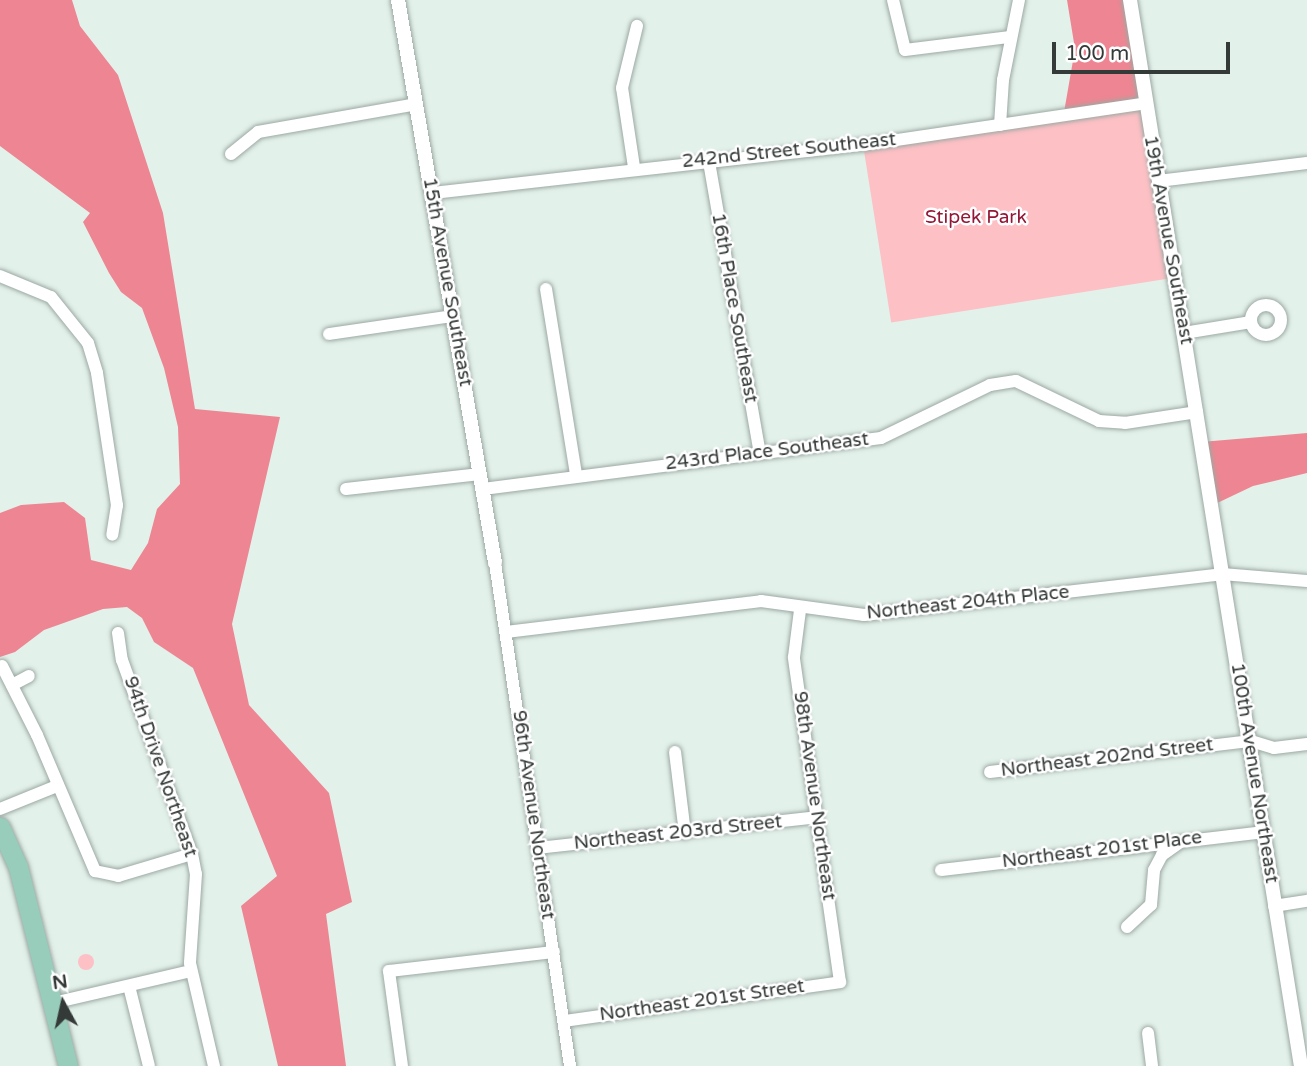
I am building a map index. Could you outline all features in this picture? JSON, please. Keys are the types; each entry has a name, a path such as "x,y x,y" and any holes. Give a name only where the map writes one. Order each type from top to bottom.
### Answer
{"main road":[{"path":"0,827 18,867 68,1066"}],"street":[{"name":"15th Avenue Southeast","path":"398,0 495,563"},
{"path":"893,0 905,50 1010,37"},
{"path":"1000,125 1010,37 1019,0"},
{"name":"19th Avenue Southeast","path":"1130,0 1207,479"},
{"path":"634,167 622,88 637,26"},
{"name":"242nd Street Southeast","path":"432,193 634,167 709,162 1000,125 1146,103"},
{"path":"231,153 258,132 416,104"},
{"name":"16th Place Southeast","path":"709,162 760,454"},
{"path":"1158,181 1307,163"},
{"path":"0,276 51,297 88,343 97,373 117,505 112,535"},
{"path":"547,289 576,475"},
{"path":"329,334 453,316"},
{"path":"1184,333 1251,322"},
{"name":"243rd Place Southeast","path":"346,489 576,475 881,438 990,385 1016,381 1099,421 1125,423 1197,412"},
{"name":"100th Avenue Northeast","path":"1207,479 1301,1066"},
{"name":"96th Avenue Northeast","path":"495,563 570,1066"},
{"name":"Northeast 204th Place","path":"506,632 761,601 800,610 864,615 1222,574 1307,581"},
{"name":"98th Avenue Northeast","path":"800,610 794,657 840,982"},
{"name":"94th Drive Northeast","path":"118,633 122,660 192,854 196,874 189,944 191,971 214,1066"},
{"path":"2,666 95,871 118,876 192,854"},
{"path":"12,685 29,676"},
{"name":"Northeast 202nd Street","path":"990,772 1251,741 1274,748 1307,744"},
{"path":"675,751 685,833"},
{"path":"0,809 57,786"},
{"name":"Northeast 203rd Street","path":"538,848 817,817"},
{"name":"Northeast 201st Place","path":"941,870 1263,832"},
{"path":"1127,927 1151,905 1154,870 1163,855 1182,841"},
{"path":"1275,906 1307,901"},
{"path":"402,1066 388,971 554,952"},
{"path":"53,1003 191,971"},
{"name":"Northeast 201st Street","path":"564,1021 840,982"},
{"path":"129,986 149,1066"},
{"path":"1148,1033 1152,1066"}],"green space":[{"name":"Stipek Park","path":"1146,103 1174,278 891,323 864,148"},
{"path":"86,954 92,956 92,968 86,970 80,968 78,962 80,956"}],"shaded area":[{"path":"0,0 72,0 80,26 118,75 163,213 195,409 280,417 232,624 249,705 329,793 352,902 326,914 346,1066 278,1066 241,906 277,876 193,668 154,642 142,618 127,607 103,609 44,630 15,652 0,657 0,513 21,505 64,502 85,518 91,560 131,570 148,543 157,509 180,484 178,427 164,368 142,308 121,292 109,273 83,222 90,213 0,146"},
{"path":"1067,0 1130,0 1146,103 1063,118 1075,49"},
{"path":"1307,433 1307,473 1253,486 1211,506 1201,442"}]}
